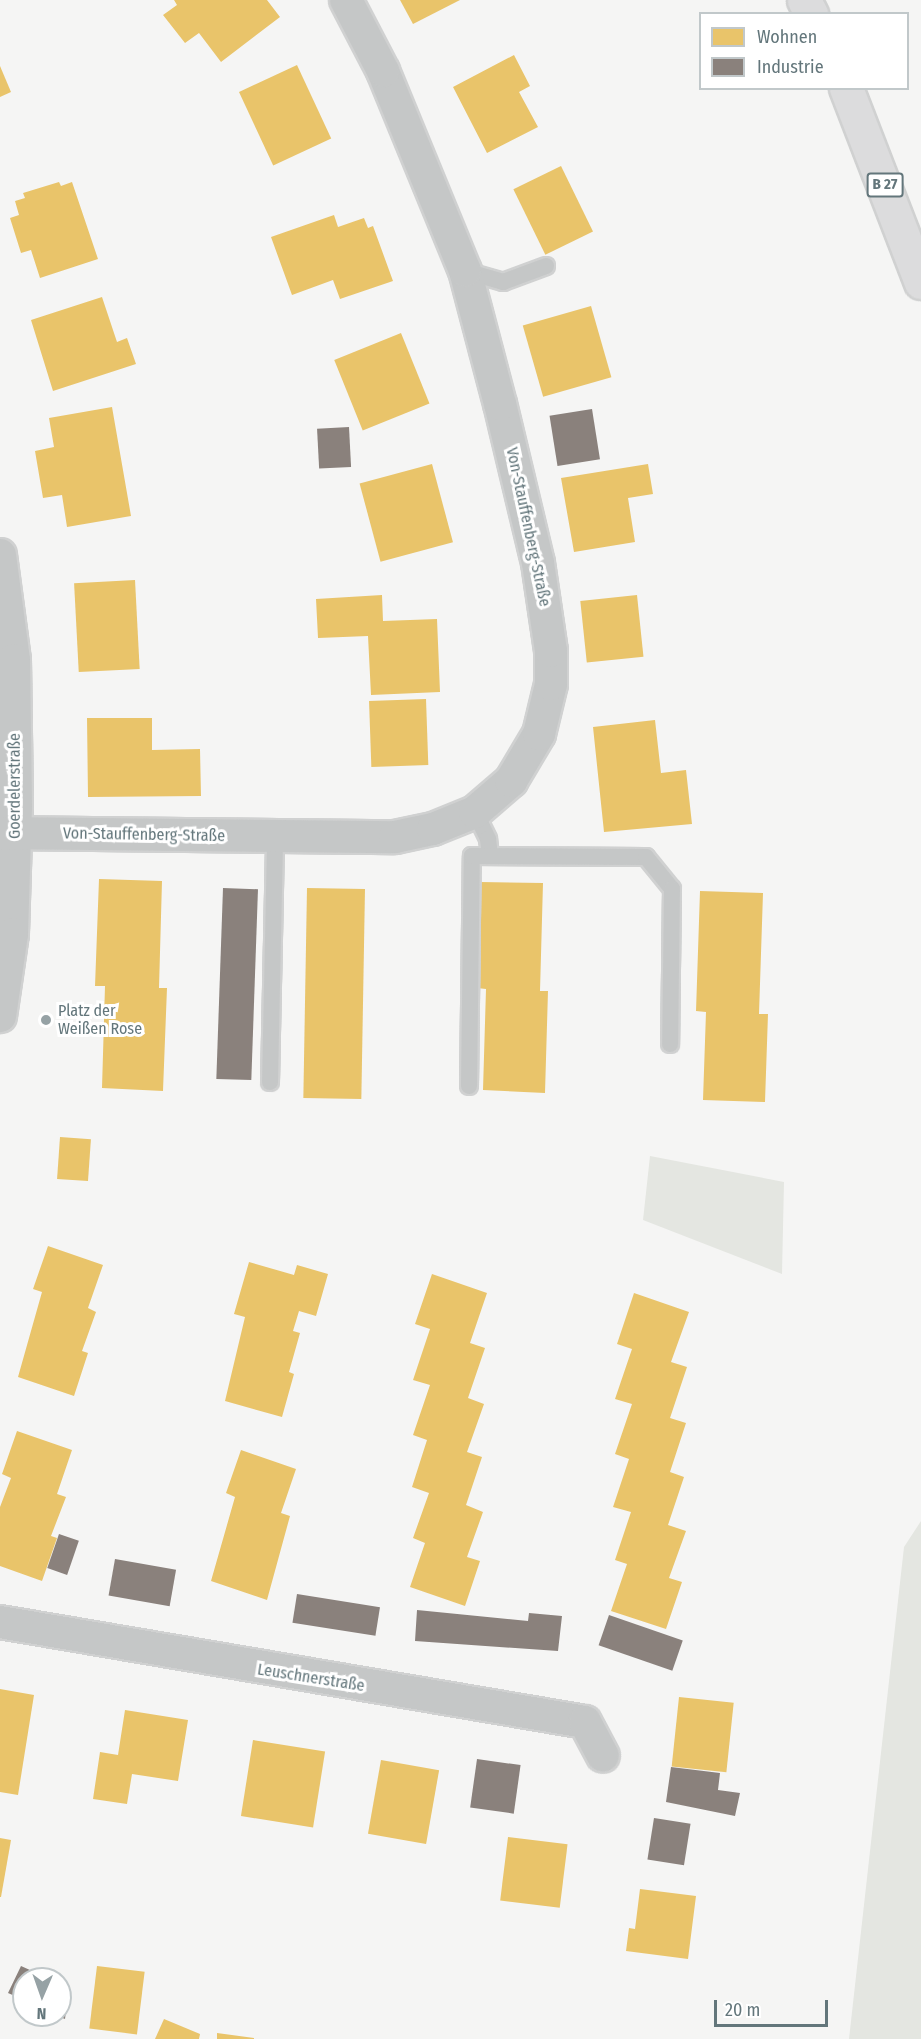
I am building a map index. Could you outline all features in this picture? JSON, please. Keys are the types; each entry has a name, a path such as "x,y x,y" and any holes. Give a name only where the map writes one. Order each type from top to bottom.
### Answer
{"highway":[{"name":"B 27","path":"847,90 921,282"}],"street":[{"name":"Von-Stauffenberg-Straße","path":"8,833 395,837 433,829 475,812 512,781 531,750 551,684 538,563 465,271 383,71 346,0"},
{"name":"Goerdelerstraße","path":"0,555 14,660 8,833 12,934 0,1016"},
{"name":"Leuschnerstraße","path":"0,1622 585,1722 603,1756"}],"lane":[{"path":"465,271 503,282 546,266"},
{"path":"475,812 489,838 490,856"},
{"path":"270,1082 275,837"},
{"path":"469,1086 472,856 646,857 672,889 670,1044"}],"shaded area":[{"path":"650,1156 784,1182 782,1274 643,1220"},
{"path":"921,1521 921,2039 849,2039 904,1547"}],"building: Wohnen":[{"path":"174,0 267,0 280,17 221,62 199,33 185,43 163,15 177,5"},
{"path":"400,0 460,0 413,24"},
{"path":"514,55 530,86 519,92 538,127 487,153 453,87"},
{"path":"297,65 331,138 273,165 239,92"},
{"path":"0,66 11,92 0,97"},
{"path":"561,166 593,232 545,255 513,189"},
{"path":"59,182 61,186 72,182 98,259 40,278 31,250 21,253 10,218 19,215 15,201 25,198 23,193"},
{"path":"334,215 338,227 364,218 368,228 373,226 393,281 340,299 333,280 292,295 271,237"},
{"path":"102,297 117,342 127,338 136,364 53,391 31,320"},
{"path":"591,306 611,377 543,397 523,326"},
{"path":"401,333 429,403 363,430 334,360"},
{"path":"112,407 131,516 67,527 62,495 43,498 35,451 54,447 49,418"},
{"path":"432,464 453,542 381,562 360,483"},
{"path":"648,464 653,494 628,498 635,542 574,552 561,478"},
{"path":"135,580 140,669 79,672 74,583"},
{"path":"382,595 383,621 437,619 440,692 371,695 368,636 318,638 316,599"},
{"path":"637,595 643,657 587,663 580,601"},
{"path":"426,699 428,765 371,767 369,701"},
{"path":"87,718 152,718 152,750 200,749 201,796 88,797"},
{"path":"655,720 661,773 686,770 692,824 604,832 593,727"},
{"path":"99,879 162,881 159,988 167,988 163,1091 102,1088 105,986 95,986"},
{"path":"480,882 543,883 540,991 548,991 545,1093 483,1090 486,989 477,988"},
{"path":"307,888 365,889 361,1099 303,1098"},
{"path":"700,891 763,893 759,1014 768,1014 765,1102 703,1100 706,1012 696,1011"},
{"path":"60,1137 91,1139 88,1181 57,1179"},
{"path":"48,1246 103,1265 88,1308 96,1312 82,1351 88,1353 74,1396 18,1377 42,1292 33,1289"},
{"path":"249,1262 294,1275 297,1265 328,1274 316,1316 299,1311 293,1331 300,1333 289,1372 294,1374 282,1417 225,1401 245,1317 234,1314"},
{"path":"432,1274 487,1293 470,1343 485,1348 468,1398 484,1404 467,1452 482,1457 466,1505 483,1512 467,1557 480,1561 465,1606 410,1587 425,1543 413,1538 429,1493 412,1487 427,1440 413,1435 430,1385 413,1380 430,1329 415,1324"},
{"path":"634,1293 689,1312 671,1362 687,1367 670,1418 686,1423 670,1472 684,1477 668,1525 686,1531 669,1578 682,1582 666,1629 611,1611 627,1564 615,1560 631,1512 613,1507 629,1459 615,1454 632,1404 615,1399 632,1349 617,1344"},
{"path":"17,1431 72,1450 57,1494 66,1497 51,1536 57,1538 42,1581 0,1566 0,1507 11,1478 2,1474"},
{"path":"241,1450 296,1469 281,1513 290,1516 267,1600 211,1581 235,1497 226,1493"},
{"path":"0,1689 34,1695 18,1795 0,1792"},
{"path":"679,1697 734,1703 726,1772 672,1767"},
{"path":"125,1710 188,1720 178,1781 132,1774 127,1804 93,1799 100,1752 118,1755"},
{"path":"253,1740 325,1751 313,1827 241,1816"},
{"path":"381,1760 439,1770 426,1844 368,1834"},
{"path":"508,1837 568,1844 560,1908 500,1901"},
{"path":"0,1838 11,1840 1,1897 0,1897"},
{"path":"640,1889 696,1896 688,1959 626,1951 629,1928 635,1929"},
{"path":"97,1966 145,1972 137,2034 89,2029"},
{"path":"164,2019 200,2034 199,2039 155,2039"},
{"path":"217,2033 254,2038 254,2039 217,2039"}],"building: Industrie":[{"path":"592,409 600,459 558,466 550,416"},
{"path":"349,427 351,467 319,469 317,429"},
{"path":"223,888 258,889 251,1080 216,1079"},
{"path":"59,1534 79,1541 67,1575 47,1568"},
{"path":"115,1559 176,1570 170,1606 109,1595"},
{"path":"297,1594 380,1607 375,1636 292,1623"},
{"path":"417,1610 528,1621 529,1613 562,1616 558,1651 415,1641"},
{"path":"609,1615 683,1640 672,1671 599,1645"},
{"path":"477,1759 521,1765 514,1814 470,1808"},
{"path":"671,1767 720,1773 718,1790 740,1793 735,1816 666,1802"},
{"path":"654,1818 691,1824 684,1865 647,1859"}],"place":[{"name":"Platz der Weißen Rose","path":"46,1020"}]}
